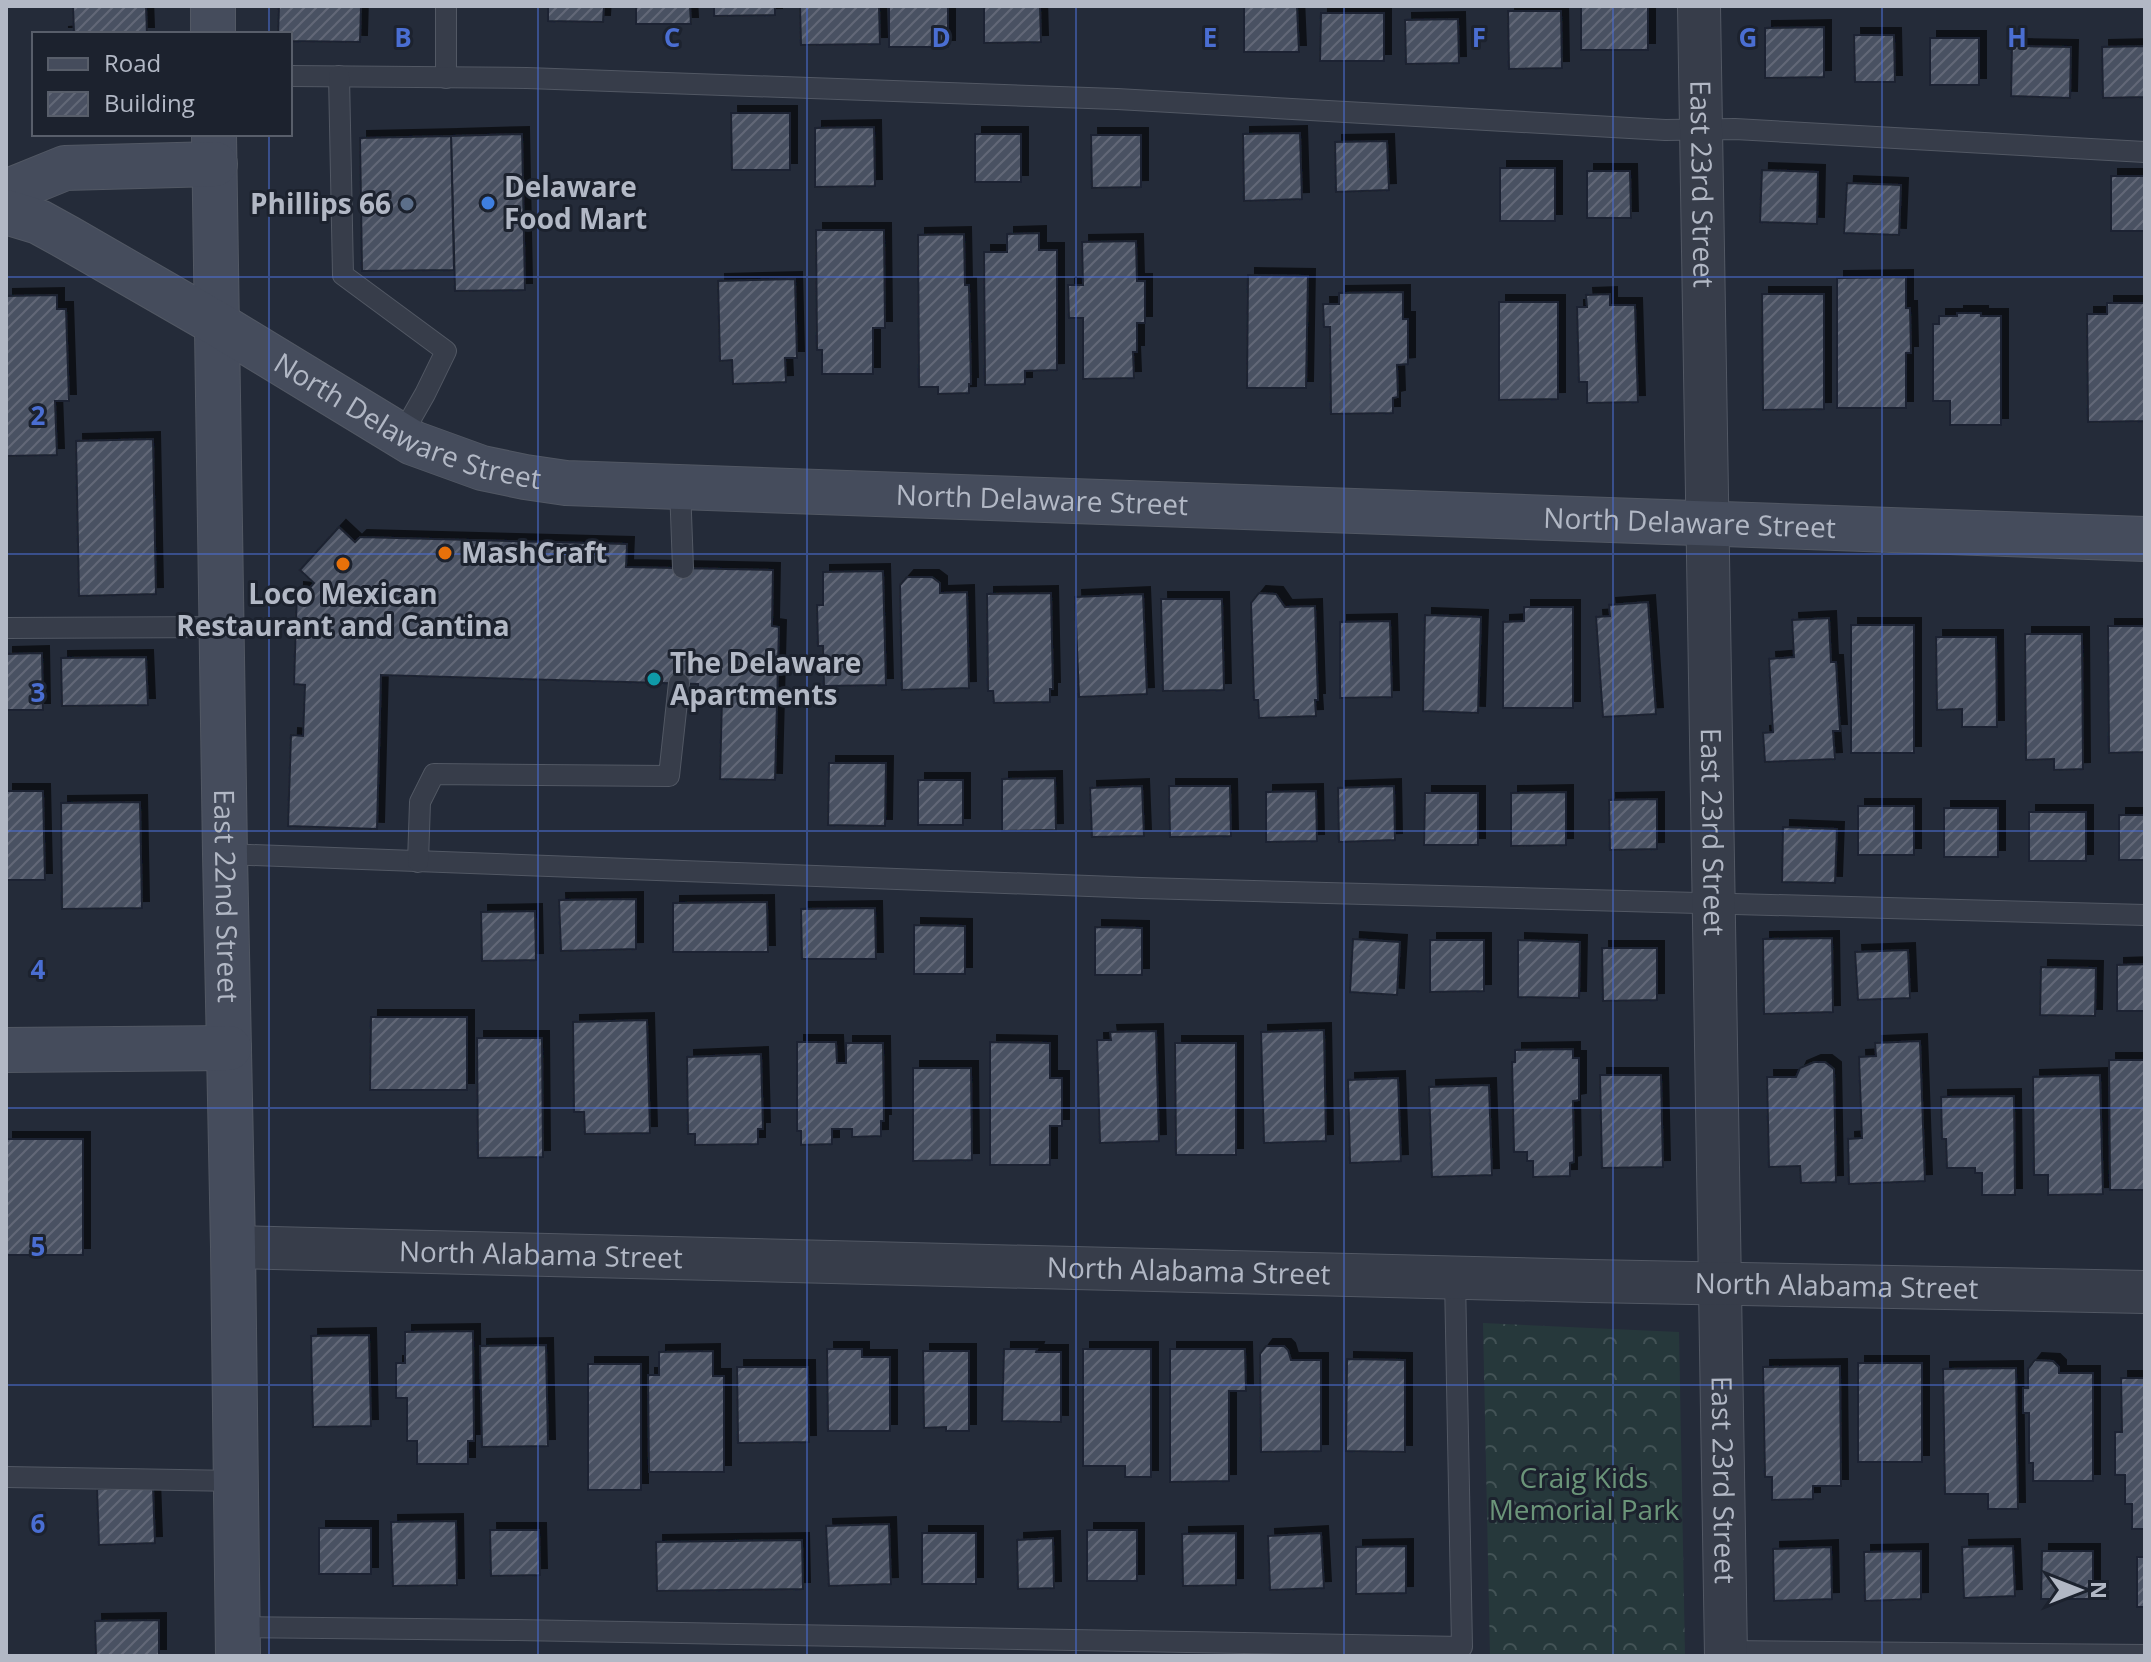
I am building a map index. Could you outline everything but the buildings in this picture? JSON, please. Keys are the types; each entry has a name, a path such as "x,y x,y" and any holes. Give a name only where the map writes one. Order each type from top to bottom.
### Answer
{"main road":[{"path":"213,6 213,32"},
{"path":"6,192 65,168 214,149"},
{"name":"East 22nd Street","path":"214,149 238,1641"},
{"name":"North Delaware Street","path":"6,212 39,222 68,238 413,443 482,468 525,477 566,483 2145,539"},
{"path":"6,1050 229,1048"}],"street":[{"name":"East 23rd Street","path":"1699,6 1726,1654"},
{"name":"North Alabama Street","path":"233,1247 2145,1292"}],"lane":[{"path":"446,6 446,78"},
{"path":"292,76 527,78 1117,99 1665,130 1735,129 2145,152"},
{"path":"339,76 343,275 446,351 401,436"},
{"path":"680,487 683,568"},
{"path":"6,628 222,627"},
{"path":"418,862 420,802 434,774 669,776 679,683"},
{"path":"225,854 1203,890 2145,915"},
{"path":"238,1641 532,1630 1462,1647 1455,1278"},
{"path":"6,1477 237,1481"},
{"path":"1726,1654 2145,1655"}],"green space":[{"name":"Craig Kids Memorial Park","path":"1483,1323 1679,1332 1685,1656 1490,1656"}],"place":[{"name":"Delaware Food Mart","path":"488,203"},
{"name":"Phillips 66","path":"407,204"},
{"name":"MashCraft","path":"445,553"},
{"name":"Loco Mexican Restaurant and Cantina","path":"343,564"},
{"name":"The Delaware Apartments","path":"654,679"}]}
